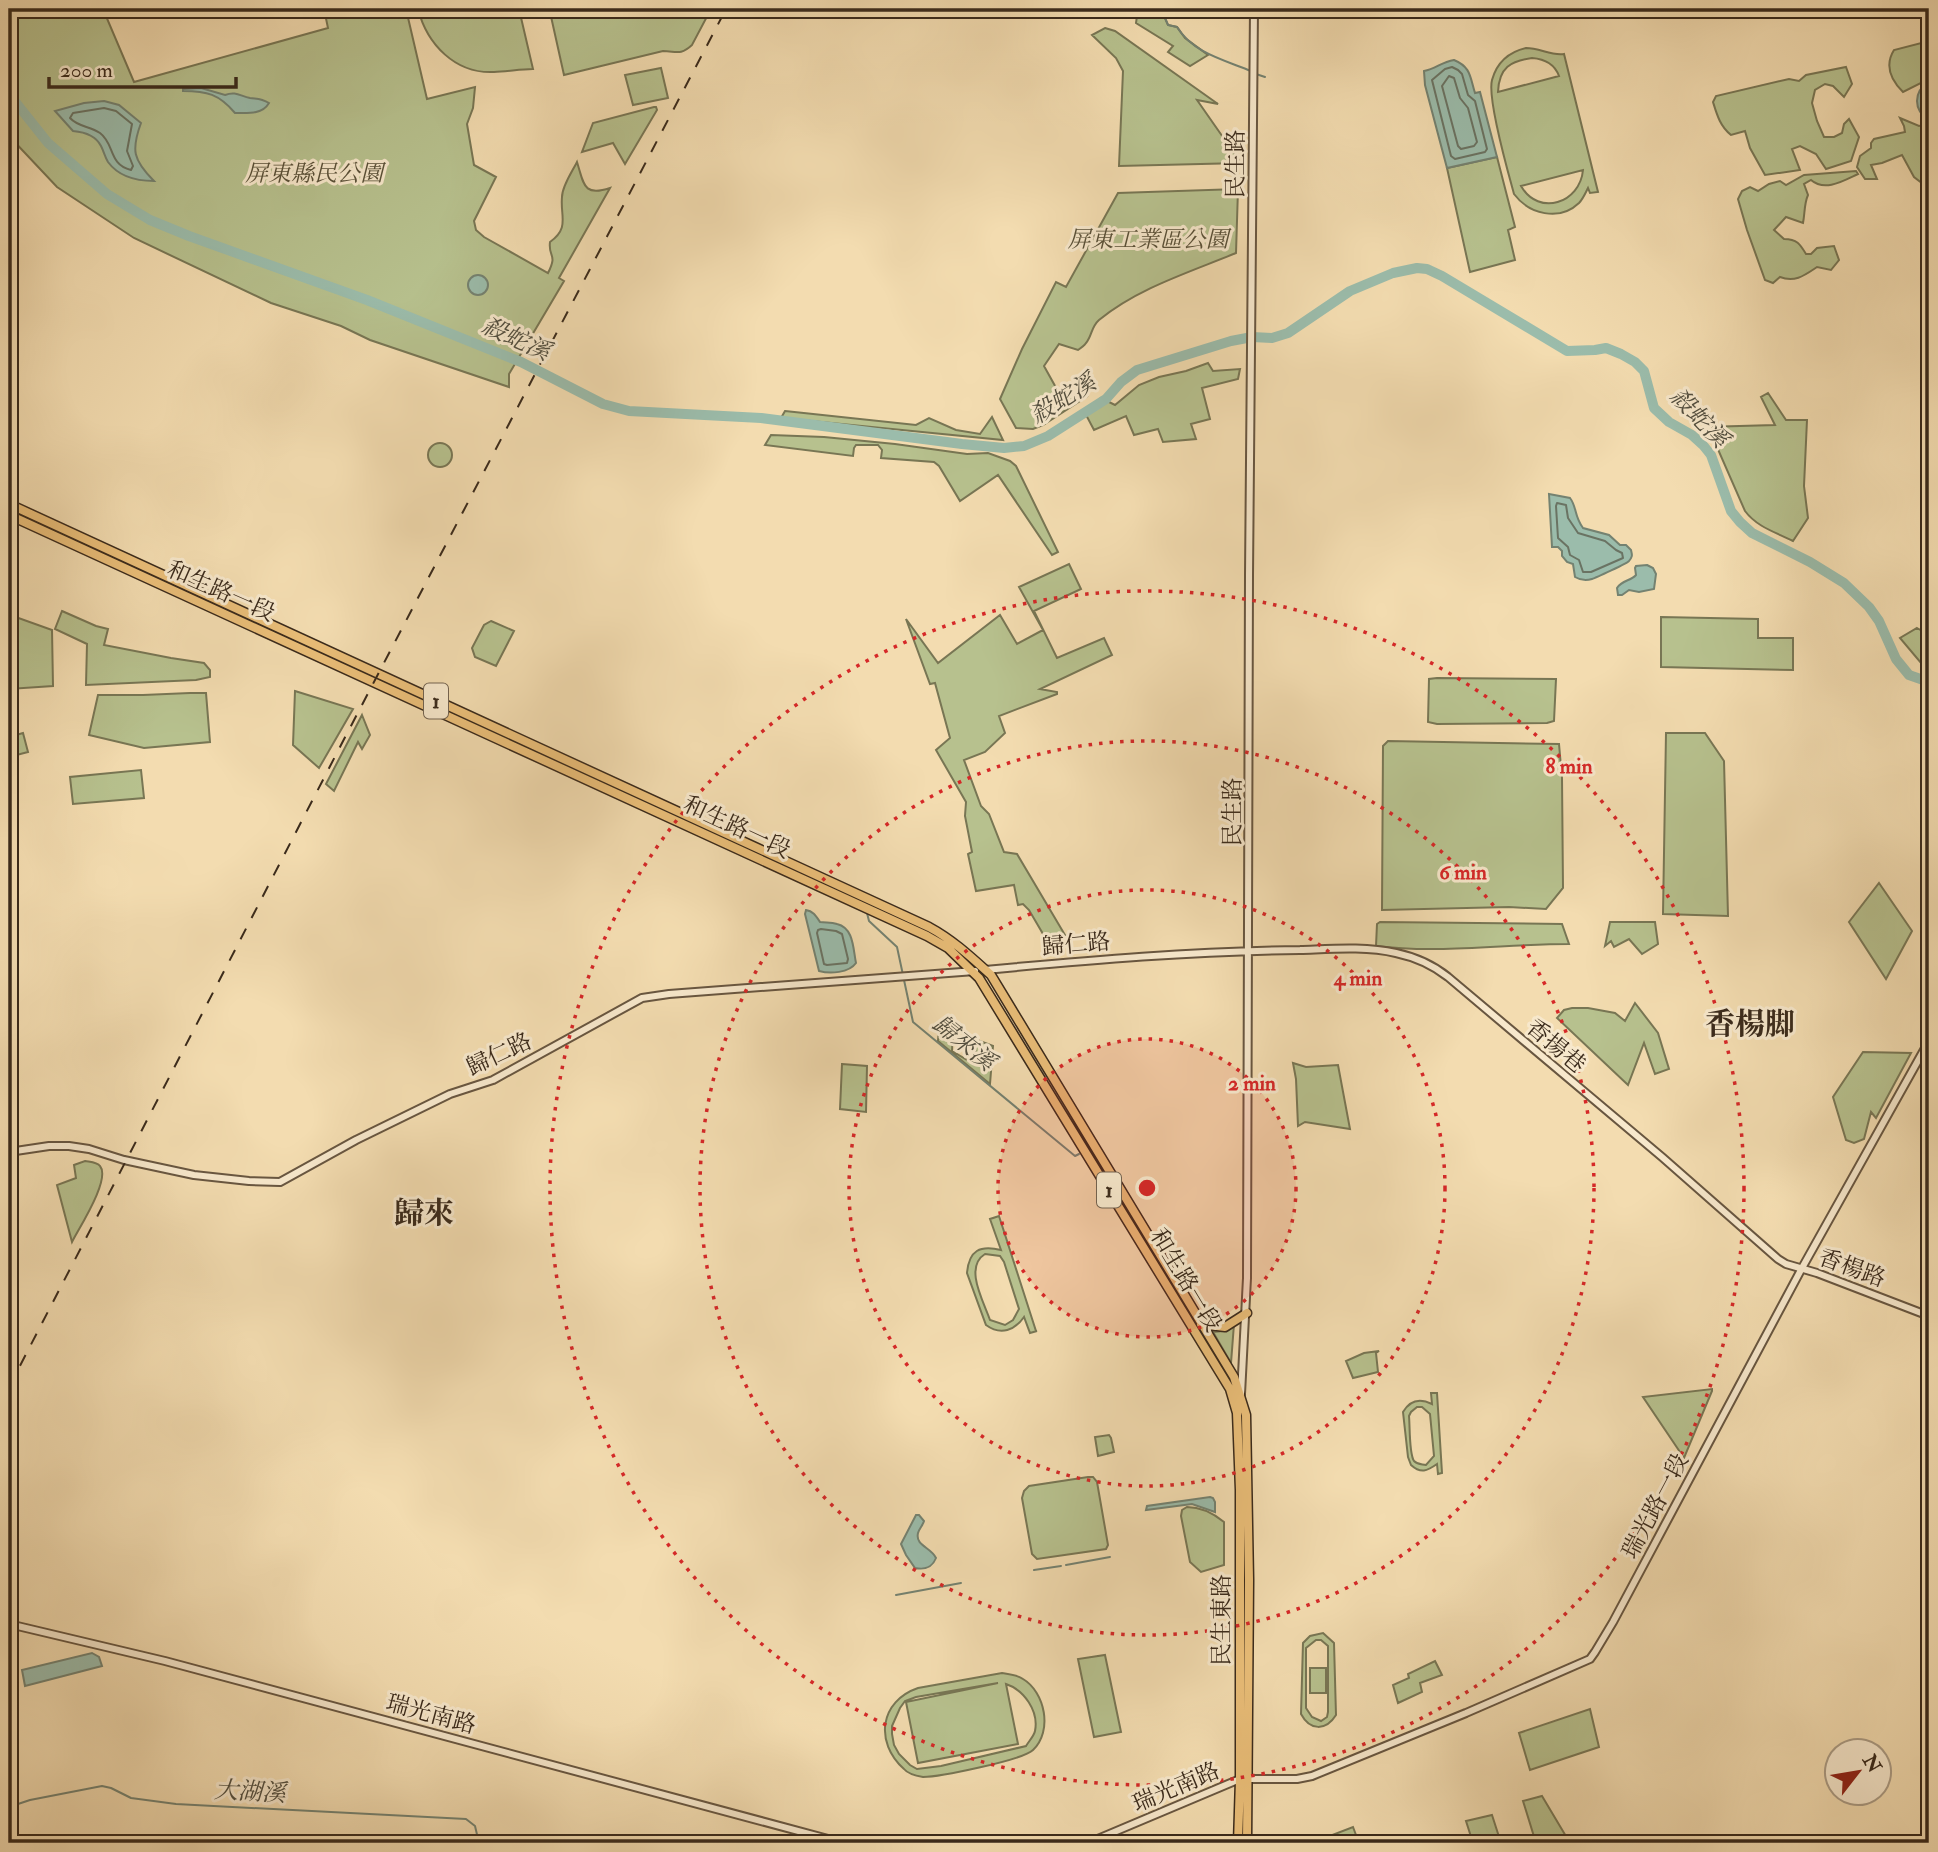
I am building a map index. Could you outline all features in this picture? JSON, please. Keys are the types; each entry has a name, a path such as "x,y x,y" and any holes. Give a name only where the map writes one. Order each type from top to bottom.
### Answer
{"main road":[{"name":"和生路一段","path":"9,505 867,903 948,948 979,978 1230,1389 1237,1413"},
{"name":"和生路一段","path":"9,515 948,938 991,975 1234,1377 1241,1397"},
{"path":"1201,1324 1225,1327 1247,1313"},
{"name":"民生東路","path":"1238,1843 1244,1779 1248,1536 1246,1415 1241,1397"},
{"name":"民生東路","path":"1237,1413 1247,1843"}],"street":[{"name":"民生路","path":"1247,1278 1254,9"},
{"name":"歸仁路","path":"9,1152 69,1146 194,1175 280,1182 356,1140 450,1094 494,1080 642,998 1249,950"},
{"name":"香揚巷","path":"1249,950 1373,950 1403,954 1429,964 1448,977 1778,1259 1801,1268"},
{"name":"瑞光路一段","path":"1244,1779 1297,1779 1312,1776 1464,1714 1590,1658 1613,1622 1662,1532 1801,1268 1929,1041"},
{"name":"香楊路","path":"1801,1268 1929,1316"},
{"name":"民生東路","path":"1237,1413 1241,1397 1247,1278"},
{"name":"瑞光南路","path":"9,1624 165,1661 843,1843"},
{"name":"瑞光南路","path":"1088,1843 1244,1779"}],"green space":[{"name":"屏東縣民公園","path":"9,9 103,9 134,82 328,28 324,9 406,9 427,99 475,87 473,108 467,124 474,165 496,177 474,221 476,230 548,273 552,259 550,242 562,227 562,193 577,162 586,187 594,191 610,188 559,278 564,281 509,374 509,387 271,303 134,238 57,187 9,136"},
{"path":"418,9 519,9 533,69 480,71 455,62 428,34"},
{"path":"564,9 711,9 692,45 684,51 663,51 564,75 550,12"},
{"path":"1138,9 1164,9 1159,16 1165,18 1168,25 1177,27 1185,38 1208,55 1190,66 1168,52 1173,46 1136,23"},
{"name":"屏東工業區公園","path":"1105,28 1115,31 1218,104 1197,100 1241,163 1119,166 1123,71 1116,58 1092,35"},
{"path":"1929,41 1929,79 1903,92 1891,73 1890,62 1894,50"},
{"path":"1531,48 1564,54 1598,192 1590,193 1588,188 1579,203 1563,212 1554,214 1536,211 1520,201 1514,194 1507,170 1491,89 1500,63 1520,50","holes":["1532,58 1549,63 1559,76 1498,92 1504,71 1512,63","1583,170 1575,191 1558,202 1538,201 1529,196 1521,186"]},
{"path":"1846,67 1852,84 1844,97 1833,86 1825,84 1815,90 1812,103 1824,137 1834,137 1842,133 1844,124 1849,119 1859,137 1851,161 1826,169 1816,154 1800,146 1792,149 1800,170 1765,175 1750,148 1745,131 1731,135 1727,132 1713,102 1716,96 1789,79 1799,81 1806,75"},
{"path":"661,68 668,98 633,105 625,75"},
{"path":"656,107 657,110 625,164 613,143 582,152 593,123"},
{"path":"1900,118 1919,126 1929,124 1929,223 1926,210 1927,191 1914,177 1902,155 1871,165 1877,179 1865,179 1857,167 1860,156 1871,148 1874,139 1905,132"},
{"path":"1497,157 1515,227 1508,230 1515,260 1470,272 1447,168"},
{"path":"1856,171 1858,174 1834,184 1822,185 1811,180 1804,184 1808,195 1803,223 1786,217 1774,230 1784,239 1798,243 1806,254 1811,254 1817,248 1834,246 1839,260 1831,270 1817,267 1795,279 1780,277 1773,283 1765,280 1738,199 1742,191 1750,187 1758,191 1780,181 1786,185 1804,175"},
{"name":"屏東工業區公園","path":"1238,189 1236,253 1130,299 1099,320 1088,340 1078,350 1059,344 1044,366 1059,393 1086,397 1043,425 1033,429 1016,428 1000,399 1056,282 1066,287 1118,193"},
{"path":"1208,363 1213,371 1240,369 1238,379 1202,388 1210,419 1191,424 1196,439 1163,442 1158,429 1134,435 1126,416 1094,430 1084,411 1101,398 1115,405 1139,385"},
{"path":"1768,393 1786,420 1807,420 1804,486 1808,518 1793,541 1761,525 1745,511 1717,447 1704,431 1704,427 1775,425 1761,397"},
{"path":"785,411 916,425 929,418 956,430 980,434 992,417 1003,440 781,418"},
{"path":"771,435 824,437 967,454 988,453 1010,461 1016,466 1058,552 1052,555 998,475 960,501 934,462 881,458 882,450 878,445 856,445 853,456 765,445"},
{"path":"440,443 449,446 452,455 449,464 440,467 431,464 428,455 431,446"},
{"path":"1069,564 1081,589 1034,611 1057,658 1104,638 1112,655 1040,689 1057,694 999,716 1005,733 985,752 964,760 981,806 989,814 1004,852 1017,854 1065,935 1046,939 1029,910 1023,904 1018,905 1014,885 976,891 968,854 972,852 965,816 966,802 936,750 950,738 935,683 930,684 906,619 938,663 1000,615 1017,644 1043,630 1019,587"},
{"path":"9,610 10,615 52,630 53,686 9,689"},
{"path":"62,611 108,629 104,645 204,663 210,670 210,677 86,685 87,644 55,629"},
{"path":"1661,617 1758,619 1758,638 1793,638 1793,670 1661,667"},
{"path":"491,621 514,631 496,666 475,657 472,648 484,625"},
{"path":"1917,628 1929,635 1929,667 1921,663 1900,638"},
{"path":"1429,679 1556,679 1554,721 1428,722"},
{"path":"295,691 353,709 319,768 293,745"},
{"path":"206,693 210,742 144,748 89,735 98,695"},
{"path":"362,715 370,735 362,749 358,742 334,791 326,784"},
{"path":"23,733 28,752 9,757 9,737"},
{"path":"1666,733 1705,733 1724,761 1728,916 1663,914"},
{"path":"1388,741 1559,744 1563,888 1546,909 1509,907 1382,910 1383,746"},
{"path":"141,770 144,798 73,804 70,777"},
{"path":"1879,883 1912,931 1886,979 1849,922"},
{"path":"1610,922 1655,922 1658,944 1642,954 1629,939 1614,947 1611,941 1605,946"},
{"path":"1377,924 1562,924 1569,944 1448,949 1376,946"},
{"path":"1635,1003 1658,1033 1669,1069 1655,1074 1644,1043 1628,1085 1557,1018 1564,1010 1588,1008 1615,1013 1625,1021"},
{"path":"939,1028 953,1031 952,1051 974,1064 977,1040 993,1046 990,1084 938,1041"},
{"path":"1863,1052 1911,1053 1876,1118 1871,1112 1864,1139 1854,1143 1846,1140 1833,1097"},
{"path":"1293,1063 1306,1067 1338,1065 1350,1129 1305,1122 1298,1126"},
{"path":"842,1064 867,1066 866,1112 840,1109"},
{"path":"85,1161 100,1166 101,1181 93,1204 72,1242 57,1185 76,1178 74,1165"},
{"path":"999,1216 1037,1331 1030,1333 1024,1317 1007,1330 997,1330 986,1325 967,1273 970,1259 977,1251 987,1248 1001,1250 990,1219","holes":["985,1254 1000,1256 1019,1309 1013,1320 1005,1325 990,1320 976,1275 976,1267"]},
{"path":"1234,1324 1231,1363 1213,1332 1223,1331"},
{"path":"1379,1351 1376,1353 1378,1372 1353,1378 1346,1361 1364,1353"},
{"path":"1712,1391 1684,1458 1643,1397"},
{"path":"1431,1393 1437,1393 1442,1473 1438,1474 1437,1464 1424,1470 1418,1470 1411,1465 1403,1412 1416,1401 1432,1404","holes":["1417,1407 1422,1407 1430,1414 1434,1456 1426,1465 1414,1461 1410,1440 1409,1416"]},
{"path":"1109,1435 1114,1452 1098,1456 1095,1437"},
{"path":"1093,1477 1097,1482 1108,1545 1106,1549 1037,1559 1032,1554 1022,1498 1024,1491 1029,1486"},
{"path":"1187,1507 1206,1511 1224,1522 1224,1565 1201,1572 1190,1562 1181,1516 1182,1510"},
{"path":"1323,1633 1334,1643 1336,1715 1328,1724 1318,1727 1309,1724 1301,1714 1303,1643 1310,1636","holes":["1316,1640 1321,1640 1328,1646 1328,1712 1327,1717 1321,1721 1312,1717 1306,1708 1306,1648"]},
{"path":"1105,1655 1121,1732 1094,1737 1078,1659"},
{"path":"1435,1661 1442,1675 1420,1683 1422,1692 1398,1703 1393,1685 1409,1678 1408,1674"},
{"path":"1310,1668 1326,1668 1326,1693 1310,1693"},
{"path":"1002,1673 1019,1677 1031,1685 1041,1702 1044,1712 1043,1733 1033,1750 1014,1758 946,1774 923,1777 913,1774 906,1771 894,1758 888,1747 885,1723 896,1702 918,1688","holes":["998,1683 906,1702 918,1763 1018,1744 1006,1684 1019,1691 1029,1702 1035,1716 1035,1731 1026,1746 917,1769 899,1754 892,1734 892,1726 905,1701"]},
{"path":"1590,1709 1599,1747 1530,1770 1519,1733"},
{"path":"1542,1796 1570,1843 1536,1843 1523,1801"},
{"path":"1492,1815 1501,1843 1473,1843 1466,1821"},
{"path":"1353,1827 1359,1843 1322,1843 1322,1839"}],"water":[{"path":"1454,60 1467,69 1475,93 1480,92 1497,157 1447,168 1425,85 1424,71"},
{"path":"1929,81 1929,120 1920,111 1917,101 1920,90"},
{"path":"201,88 269,103 262,110 235,113 212,95 183,91"},
{"path":"104,101 119,105 141,123 136,140 136,154 142,167 154,181 134,179 117,171 108,162 101,146 93,137 73,131 55,111"},
{"path":"478,275 485,278 488,285 485,292 478,295 471,292 468,285 471,278"},
{"path":"1549,494 1570,498 1583,528 1609,535 1620,545 1626,545 1632,553 1629,561 1592,579 1575,577 1573,564 1567,562 1558,547 1552,547"},
{"path":"1647,565 1653,568 1656,574 1654,589 1639,592 1629,590 1618,595 1619,585 1636,575 1636,566"},
{"path":"806,910 820,922 837,924 847,930 856,963 853,966 839,972 819,971"},
{"path":"1210,1497 1215,1502 1215,1512 1192,1504 1146,1510 1147,1506"},
{"path":"916,1515 924,1521 918,1533 919,1541 936,1558 925,1568 915,1568 901,1544"},
{"path":"92,1653 99,1657 102,1666 25,1686 22,1670"}],"waterway":[{"path":"1143,9 1165,18 1168,25 1177,27 1200,49 1251,71"},
{"path":"1256,74 1265,77"},
{"name":"殺蛇溪","path":"9,94 48,143 107,194 150,220 367,300 521,362 603,404 629,411 761,418 962,444 1004,448 1024,446 1048,436 1106,399 1121,382 1137,370 1231,341 1252,337 1272,338 1288,333 1350,291 1393,273 1417,268 1427,269 1567,351 1606,348 1635,362 1644,371 1654,408 1669,422 1692,435 1711,455 1731,511 1740,522 1752,533 1810,562 1844,583 1869,607 1879,621 1896,659 1909,675 1929,682"},
{"name":"歸來溪","path":"867,913 869,921 897,947 903,975"},
{"name":"歸來溪","path":"904,980 913,1022 1075,1156 1079,1154"},
{"path":"1066,1565 1110,1557"},
{"path":"1034,1570 1061,1566"},
{"path":"896,1595 961,1583"},
{"name":"大湖溪","path":"9,1807 30,1800 102,1786 131,1798 176,1804 466,1819 475,1826 479,1843"}],"railway":[{"path":"9,1387 726,9"}],"district":[{"name":"香楊脚","path":"1750,1024"},
{"name":"歸來","path":"424,1213"}]}
